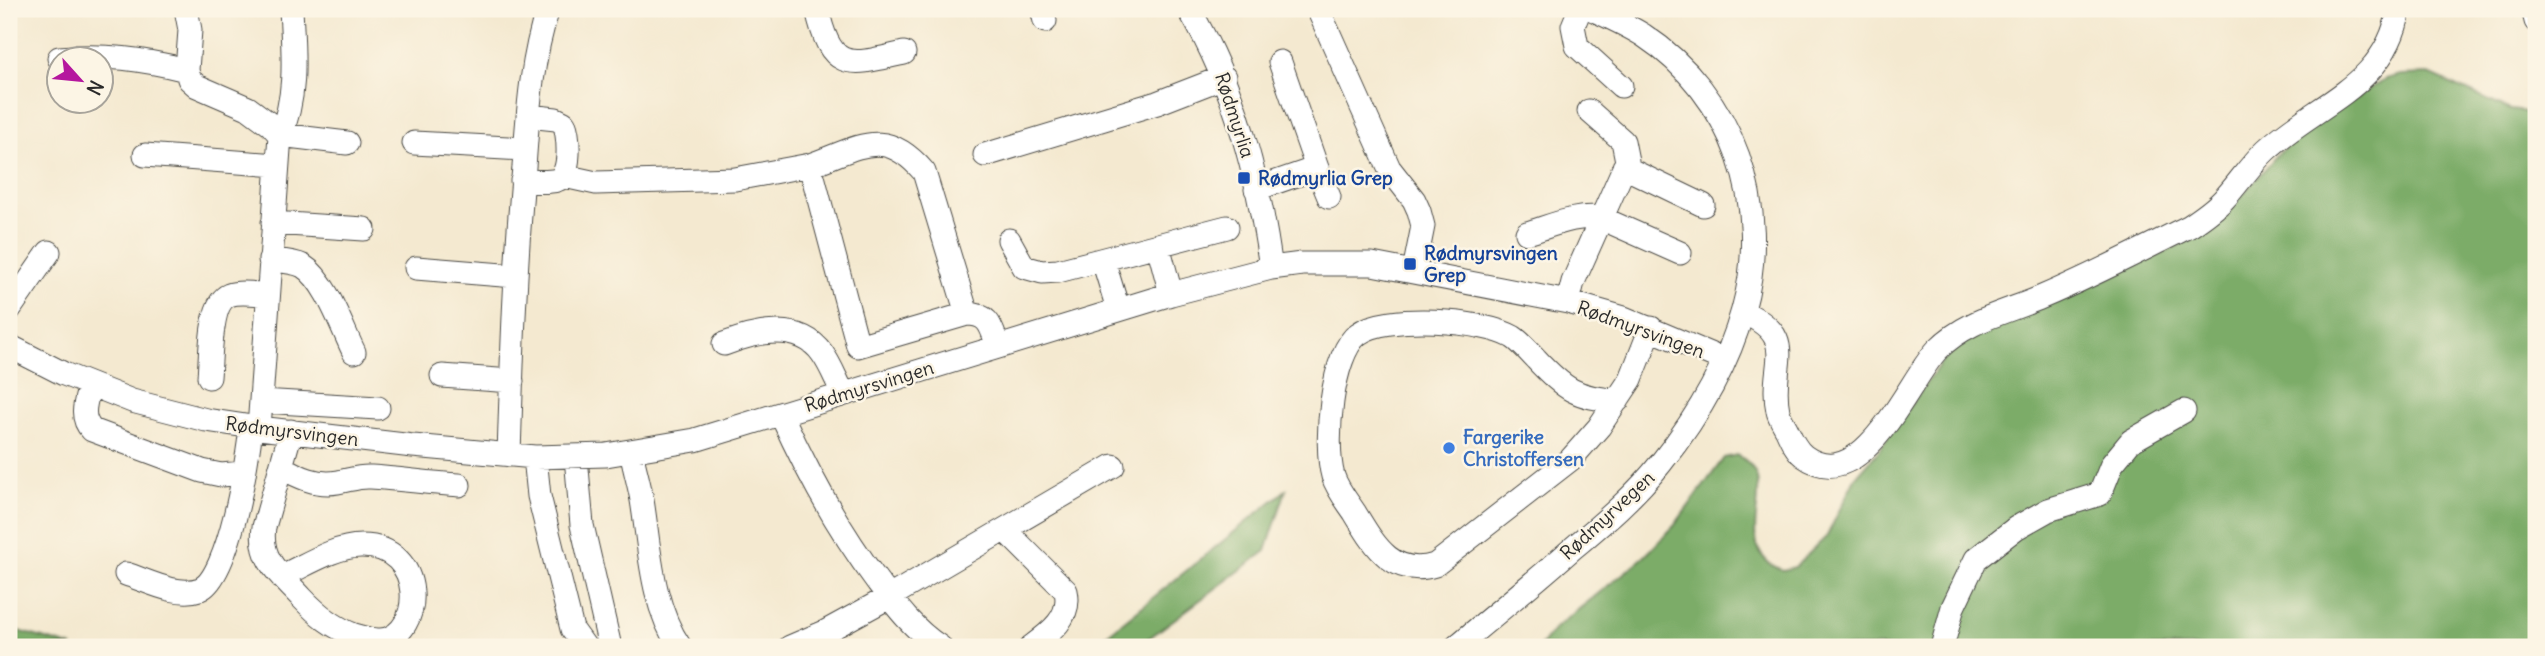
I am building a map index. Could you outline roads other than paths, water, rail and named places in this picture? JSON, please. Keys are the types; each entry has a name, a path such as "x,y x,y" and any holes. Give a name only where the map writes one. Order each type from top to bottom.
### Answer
{"street":[{"path":"186,9 190,30 187,70 190,79 197,86 248,108 280,135 347,142"},
{"path":"126,574 176,590 190,591 208,584 221,564 261,401 280,135 285,124 293,82 291,9"},
{"path":"509,456 515,276 522,181 534,69 548,9"},
{"path":"817,9 823,34 830,48 839,57 850,62 864,63 904,53"},
{"name":"Rødmyrlia","path":"1189,9 1224,77 1239,114 1271,268"},
{"path":"1318,9 1389,168 1414,200 1419,211 1423,226 1414,271"},
{"path":"1580,9 1573,26 1577,46 1621,86"},
{"name":"Rødmyrvegen","path":"1456,647 1590,534 1635,492 1660,464 1701,404 1724,360 1742,312 1751,268 1752,211 1743,170 1729,133 1702,89 1681,66 1643,35 1592,9"},
{"path":"1742,312 1760,320 1778,340 1778,412 1792,441 1802,454 1816,463 1828,467 1844,462 1872,442 1937,350 1969,325 2041,298 2190,226 2210,213 2245,172 2282,136 2357,84 2375,65 2396,25 2399,9"},
{"path":"2533,9 2536,21"},
{"path":"116,56 187,70"},
{"path":"1280,62 1329,197"},
{"path":"985,155 1157,103 1224,77"},
{"path":"1568,302 1573,282 1627,161 1623,141 1589,111"},
{"path":"528,116 556,119 564,123 568,132 567,168 564,176"},
{"path":"522,181 551,181 564,176 596,183 735,179 810,165 876,142 895,147 914,160 924,172 967,314"},
{"path":"414,143 525,149"},
{"path":"145,155 277,165"},
{"path":"810,165 858,346 967,314 979,314 988,320 998,346"},
{"path":"1624,167 1703,205"},
{"path":"1256,188 1317,168"},
{"path":"1527,233 1583,217 1601,218 1680,253"},
{"path":"273,223 364,229"},
{"path":"1009,240 1024,267 1031,271 1058,271 1227,227"},
{"path":"1158,245 1171,294"},
{"path":"9,310 49,252"},
{"path":"270,260 294,262 312,275 325,292 354,352"},
{"path":"1103,260 1118,309"},
{"name":"Rødmyrsvingen","path":"9,346 90,385 132,401 206,420 255,428 535,457 576,457 631,451 695,439 1118,309 1271,268 1302,264 1372,264 1568,302 1651,328 1724,360"},
{"path":"416,268 515,276"},
{"path":"209,377 215,314 219,303 234,293 268,295"},
{"path":"1618,400 1582,396 1570,391 1558,383 1516,339 1503,332 1488,327 1394,321 1357,334 1338,365 1329,442 1330,464 1334,479 1375,545 1396,564 1421,569 1435,565 1570,460 1618,400 1641,357 1651,328"},
{"path":"724,344 751,334 771,331 791,333 809,341 822,352 843,393"},
{"path":"442,376 512,381"},
{"path":"90,385 83,411 87,425 92,430 202,471 222,475 243,474"},
{"path":"261,401 378,408"},
{"path":"1942,647 1953,607 1976,559 2016,528 2048,510 2100,494 2112,464 2131,441 2184,411"},
{"path":"781,414 806,469 857,554 911,623 940,647"},
{"path":"282,576 342,549 360,545 378,547 398,559 407,570 411,580 410,614 403,626 391,637 380,640 365,638 327,622 270,564 262,541 291,431"},
{"path":"631,451 641,497 653,580 666,623 680,647"},
{"path":"535,457 539,495 572,629 585,647"},
{"path":"576,457 586,540 610,647"},
{"path":"790,647 825,632 890,597 1113,466"},
{"path":"281,467 317,483 341,482 367,476 459,485"},
{"path":"1005,530 1066,591 1068,600 1065,614 1048,635 1031,647"},
{"path":"553,550 586,540"}],"place":[{"name":"Rødmyrlia Grep","path":"1244,178"},
{"name":"Rødmyrsvingen Grep","path":"1410,264"},
{"name":"Fargerike Christoffersen","path":"1449,448"}]}
